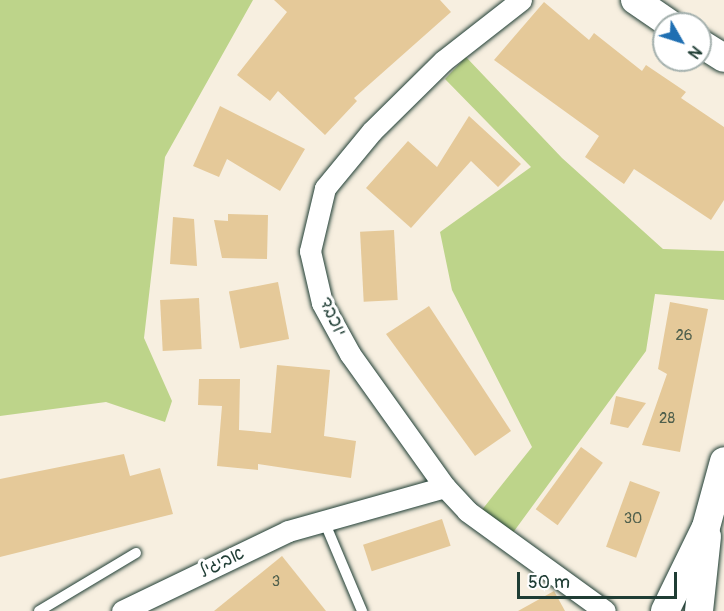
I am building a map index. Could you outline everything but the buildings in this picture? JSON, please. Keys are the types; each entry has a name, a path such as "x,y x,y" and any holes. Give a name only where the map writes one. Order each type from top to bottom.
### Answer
{"street":[{"name":"יוכבד","path":"521,0 443,62 372,131 325,188 310,250 322,303 350,354 445,487 467,511 605,611"},
{"path":"635,0 652,12"},
{"path":"664,611 706,526 724,461"},
{"name":"אביגיל","path":"122,611 288,531 445,487"},
{"path":"701,608 706,526"}],"lane":[{"path":"324,521 362,611"},
{"path":"39,611 136,553"}],"green space":[{"path":"0,0 253,0 165,157 144,338 172,401 165,422 106,402 0,416"},
{"path":"466,57 562,158 663,249 724,251 724,300 655,294 646,351 512,534 481,511 532,447 452,290 440,232 531,167 445,79"}]}
